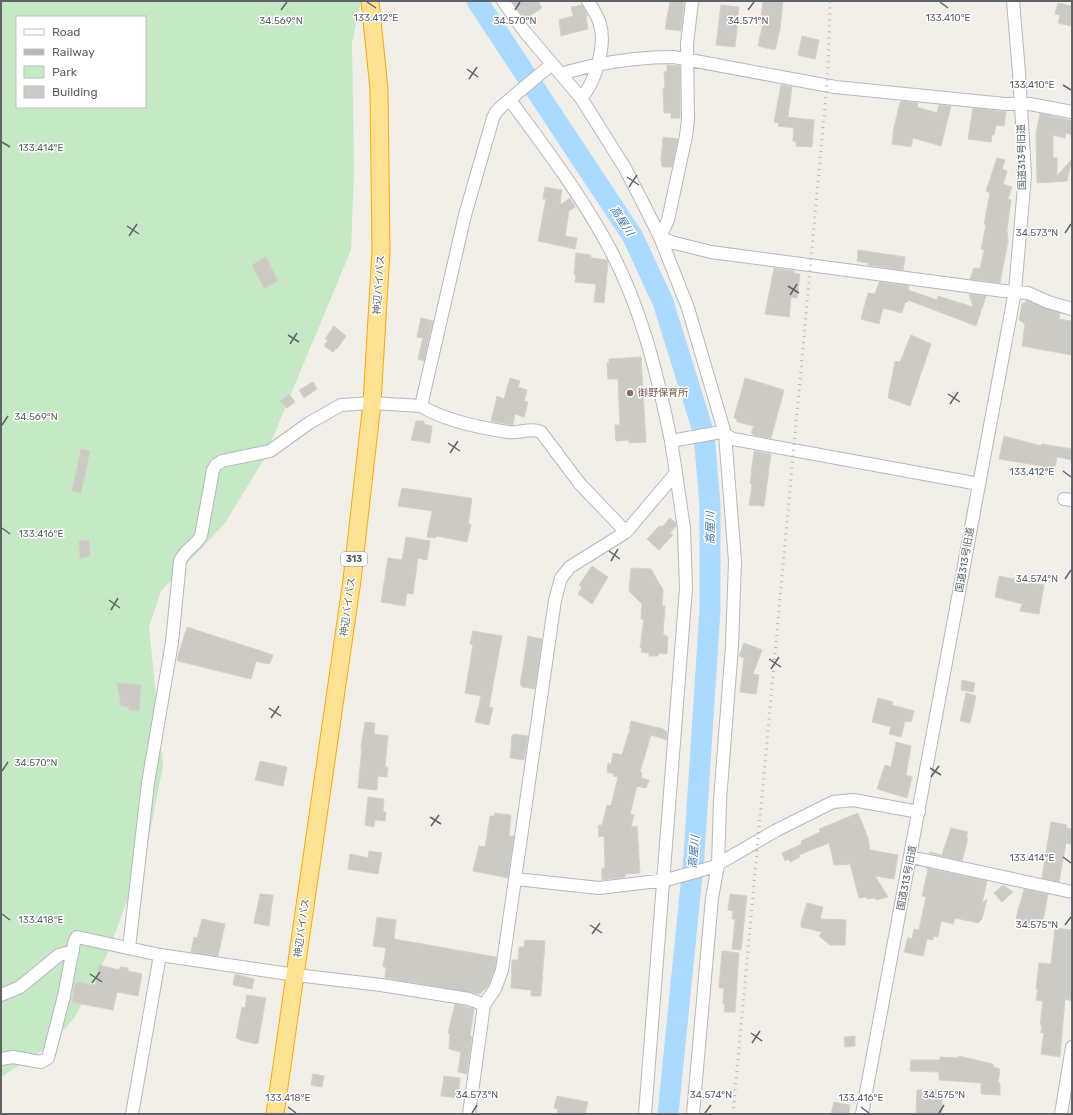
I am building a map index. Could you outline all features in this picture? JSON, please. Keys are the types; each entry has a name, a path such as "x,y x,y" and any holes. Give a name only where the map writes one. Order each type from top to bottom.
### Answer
{"highway":[{"name":"神辺バイパス","path":"275,1114 352,580 372,403 382,251 379,88 370,1"}],"street":[{"path":"502,1 550,66 562,74 581,98 625,168 660,237 688,308 722,433 735,561 732,646 715,866 693,1114"},
{"path":"581,98 586,92 598,65 602,46 600,24 588,1"},
{"path":"660,237 668,220 686,136 688,120 687,58 692,1"},
{"name":"国道313号旧道","path":"862,1114 911,857 1015,291 1025,175 1013,1"},
{"path":"562,74 570,70 651,57 687,58 835,87 1005,104 1020,103 1072,112"},
{"path":"421,406 472,192 493,118 496,112 550,66"},
{"path":"512,99 606,241 639,317 659,383 673,441 684,528 686,588 661,927 645,1114"},
{"path":"660,237 671,242 711,252 1028,293 1048,302 1072,309"},
{"path":"128,948 148,783 172,642 180,561 183,553 196,543 201,536 213,470 216,465 222,461 270,451 333,408 341,405 372,403 421,406 441,417 509,433 534,429 541,432 580,484 626,532"},
{"path":"673,441 722,433 733,439 980,484"},
{"path":"469,1114 484,1005 495,989 502,970 555,600 562,578 570,567 626,532 676,474"},
{"path":"516,879 599,888 664,881 715,866 775,831 833,802 853,800 919,812"},
{"path":"911,857 1072,892"},
{"path":"1,1059 13,1057 41,1062 48,1058 64,996 72,951 77,937 160,955 296,975 381,985 469,999 484,1005"},
{"path":"1,995 20,987 59,955 72,951"},
{"path":"132,1114 160,955"},
{"path":"1061,1114 1072,1047"}],"green space":[{"path":"1,1 361,1 352,43 354,170 351,250 263,461 225,523 161,591 149,627 163,765 147,848 106,957 75,1017 51,1045 1,1077"}],"building":[{"path":"512,1 538,1 542,8 524,18"},
{"path":"670,1 684,1 681,31 665,29"},
{"path":"763,1 783,1 780,29 775,50 758,46 763,23 761,23"},
{"path":"1058,3 1072,6 1071,26 1058,23 1060,15 1055,14"},
{"path":"582,5 588,16 586,16 588,29 561,36 559,20 573,16 571,7"},
{"path":"721,5 739,7 735,47 716,45"},
{"path":"802,36 819,40 815,59 798,55"},
{"path":"667,65 680,66 680,118 671,118 671,113 664,113 664,72 667,71"},
{"path":"781,85 792,87 788,117 814,120 812,147 796,146 796,141 793,141 794,128 778,126 779,123 774,122"},
{"path":"902,101 918,103 917,107 937,113 939,105 951,106 941,146 913,138 911,147 892,144 894,127 900,103"},
{"path":"973,108 1006,112 1004,126 996,125 991,142 968,139"},
{"path":"1040,113 1072,121 1072,135 1066,133 1065,138 1053,135 1053,158 1057,158 1057,176 1072,159 1067,181 1037,183 1036,134"},
{"path":"663,137 678,139 672,167 662,167 661,160"},
{"path":"997,158 1005,160 1002,169 1007,171 1003,184 1012,187 1008,199 1011,200 1007,230 1008,241 1000,283 970,279 974,268 980,269 984,250 981,249 986,225 984,224 990,193 986,191"},
{"path":"545,187 562,190 560,205 570,198 575,207 569,211 565,236 577,238 575,249 538,241 546,199 543,199"},
{"path":"858,250 905,257 903,270 868,265 868,263 857,261"},
{"path":"576,253 591,255 591,258 607,260 608,263 604,303 594,302 596,284 575,282 576,275 574,275"},
{"path":"266,257 278,281 264,288 252,265"},
{"path":"774,268 794,271 794,273 800,274 797,298 791,297 789,317 765,314"},
{"path":"879,282 909,286 908,290 937,300 938,296 973,307 969,294 986,296 976,326 908,300 908,302 905,302 902,313 883,308 879,324 861,319 868,293 875,294"},
{"path":"1026,300 1060,313 1059,319 1072,321 1072,355 1022,346 1025,324 1019,320 1022,303 1025,303"},
{"path":"421,318 433,321 424,361 418,359 423,338 417,337"},
{"path":"334,326 346,336 337,349 336,348 333,352 324,346 328,340 325,339"},
{"path":"911,335 931,344 910,406 888,398 895,361 900,362"},
{"path":"641,357 646,442 629,443 629,440 616,441 615,425 620,425 618,379 608,379 607,363 609,363 609,359"},
{"path":"510,378 520,381 518,387 527,390 524,401 528,402 524,417 515,414 513,425 491,421 497,396 504,399"},
{"path":"745,378 784,390 771,438 756,436 751,433 754,426 737,422 737,419 734,418"},
{"path":"313,382 317,389 304,398 299,390"},
{"path":"289,394 295,402 287,408 280,401"},
{"path":"416,421 424,421 424,424 432,426 430,443 411,440"},
{"path":"1004,436 1041,446 1042,444 1072,449 1072,460 1057,457 1054,471 1041,469 1041,466 999,459"},
{"path":"81,449 90,451 81,493 72,491"},
{"path":"754,451 771,454 764,506 749,505"},
{"path":"402,488 472,499 468,524 471,524 467,542 436,536 436,538 427,537 432,511 398,506"},
{"path":"670,518 676,523 676,526 670,533 673,535 659,550 647,539 659,526 663,526"},
{"path":"406,537 430,541 427,560 418,558 413,594 407,593 405,606 381,602 388,558 402,560"},
{"path":"89,540 90,556 80,558 79,541"},
{"path":"592,566 608,577 592,604 578,594 582,587 579,585"},
{"path":"631,568 651,569 663,590 662,606 665,606 663,634 668,637 667,654 659,653 658,656 649,656 649,653 641,652 642,648 640,648 644,619 641,619 642,604 629,591"},
{"path":"999,576 1044,585 1039,614 1020,611 1022,604 995,597"},
{"path":"187,627 273,655 270,663 268,664 256,661 251,679 178,661 177,659"},
{"path":"473,631 502,636 489,707 493,708 489,725 475,722 481,696 465,693 473,645 470,644"},
{"path":"528,636 542,639 535,689 522,687 522,685 520,685"},
{"path":"744,643 762,650 753,674 759,675 756,694 740,692 744,658 739,656"},
{"path":"962,680 975,683 973,692 961,690"},
{"path":"117,683 141,685 139,711 129,710 129,707 121,706"},
{"path":"966,693 976,696 970,723 960,721"},
{"path":"878,698 893,702 892,705 914,711 911,722 905,721 901,737 889,734 891,727 872,722"},
{"path":"631,721 663,729 667,732 667,740 651,735 640,772 642,773 641,778 649,780 646,788 637,786 630,814 634,815 631,827 637,826 640,873 625,874 625,877 602,880 602,868 605,868 604,836 599,837 598,825 602,825 607,805 611,806 618,777 607,772 608,763 611,764 613,753 622,755 629,732 631,730 629,730"},
{"path":"365,722 375,723 374,734 388,736 385,767 388,767 387,777 378,776 377,790 358,788 361,747"},
{"path":"512,735 528,736 524,760 510,758"},
{"path":"896,742 911,746 906,775 912,777 907,798 877,789 885,765 891,767"},
{"path":"260,761 287,767 283,786 255,780"},
{"path":"368,797 384,799 383,812 386,812 385,821 375,820 374,827 365,825"},
{"path":"495,813 511,815 509,836 514,836 508,878 473,871 479,846 485,847 490,816 495,816"},
{"path":"858,813 868,838 870,850 898,855 894,879 875,876 888,897 876,900 876,898 859,898 850,864 834,865 829,843 799,855 800,857 790,862 788,859 785,861 782,853 802,844 801,841 820,832 819,829"},
{"path":"1051,822 1067,825 1067,828 1072,829 1072,844 1066,843 1059,882 1042,878"},
{"path":"951,828 968,832 966,838 968,838 962,861 929,853 942,855"},
{"path":"369,851 382,853 378,874 348,869 350,854 368,858"},
{"path":"926,868 987,881 982,903 987,899 982,919 978,923 955,918 953,924 941,921 938,937 934,936 933,940 927,939 923,956 904,952 908,937 912,939 914,929 919,930 926,897 922,896 928,869"},
{"path":"1003,885 1013,892 1002,902 994,893"},
{"path":"1024,889 1048,894 1042,926 1021,924 1016,918"},
{"path":"260,894 273,895 269,926 254,923"},
{"path":"730,894 747,896 741,950 732,949 735,919 732,919 733,911 728,910"},
{"path":"807,903 823,907 820,919 846,920 845,945 830,945 819,936 822,932 801,927 801,922"},
{"path":"377,917 396,920 394,939 496,957 495,968 488,986 480,994 385,978 386,968 383,966 386,948 373,946"},
{"path":"202,919 225,924 218,956 191,952 194,937 197,938"},
{"path":"1055,928 1072,930 1072,1001 1065,999 1060,1057 1041,1054 1044,1033 1041,1033 1042,1025 1040,1025 1043,1001 1036,1000 1039,963 1051,964"},
{"path":"525,940 545,941 541,996 531,996 531,990 511,988 512,960 518,960 519,947 524,947"},
{"path":"722,951 739,953 735,1012 724,1012 724,988 719,988"},
{"path":"99,965 119,970 120,967 128,968 128,971 142,974 138,996 117,992 113,1010 72,1002 75,982 95,985"},
{"path":"235,974 254,979 252,989 233,985"},
{"path":"247,995 266,998 258,1043 256,1044 236,1038 242,1007 245,1008"},
{"path":"455,1004 474,1009 467,1074 458,1072 461,1052 449,1049 450,1034 448,1033"},
{"path":"855,1036 855,1046 845,1047 844,1037"},
{"path":"959,1056 993,1064 993,1067 1000,1069 998,1083 1000,1083 1000,1095 981,1094 981,1083 939,1080 939,1072 910,1071 911,1060 940,1060 940,1057 958,1058"},
{"path":"313,1074 324,1076 322,1087 311,1085"},
{"path":"444,1076 460,1078 458,1098 441,1096"},
{"path":"917,1090 942,1090 942,1114 916,1114"},
{"path":"557,1096 588,1102 585,1114 557,1114 558,1109 554,1108"},
{"path":"834,1102 850,1105 849,1114 831,1114"}],"waterway":[{"name":"高屋川","path":"477,1 633,237 663,302 704,434 710,505 710,610 694,855 668,1114"}],"railway":[{"path":"733,1114 828,73 830,1"}],"place":[{"name":"御野保育所","path":"630,393"}]}
